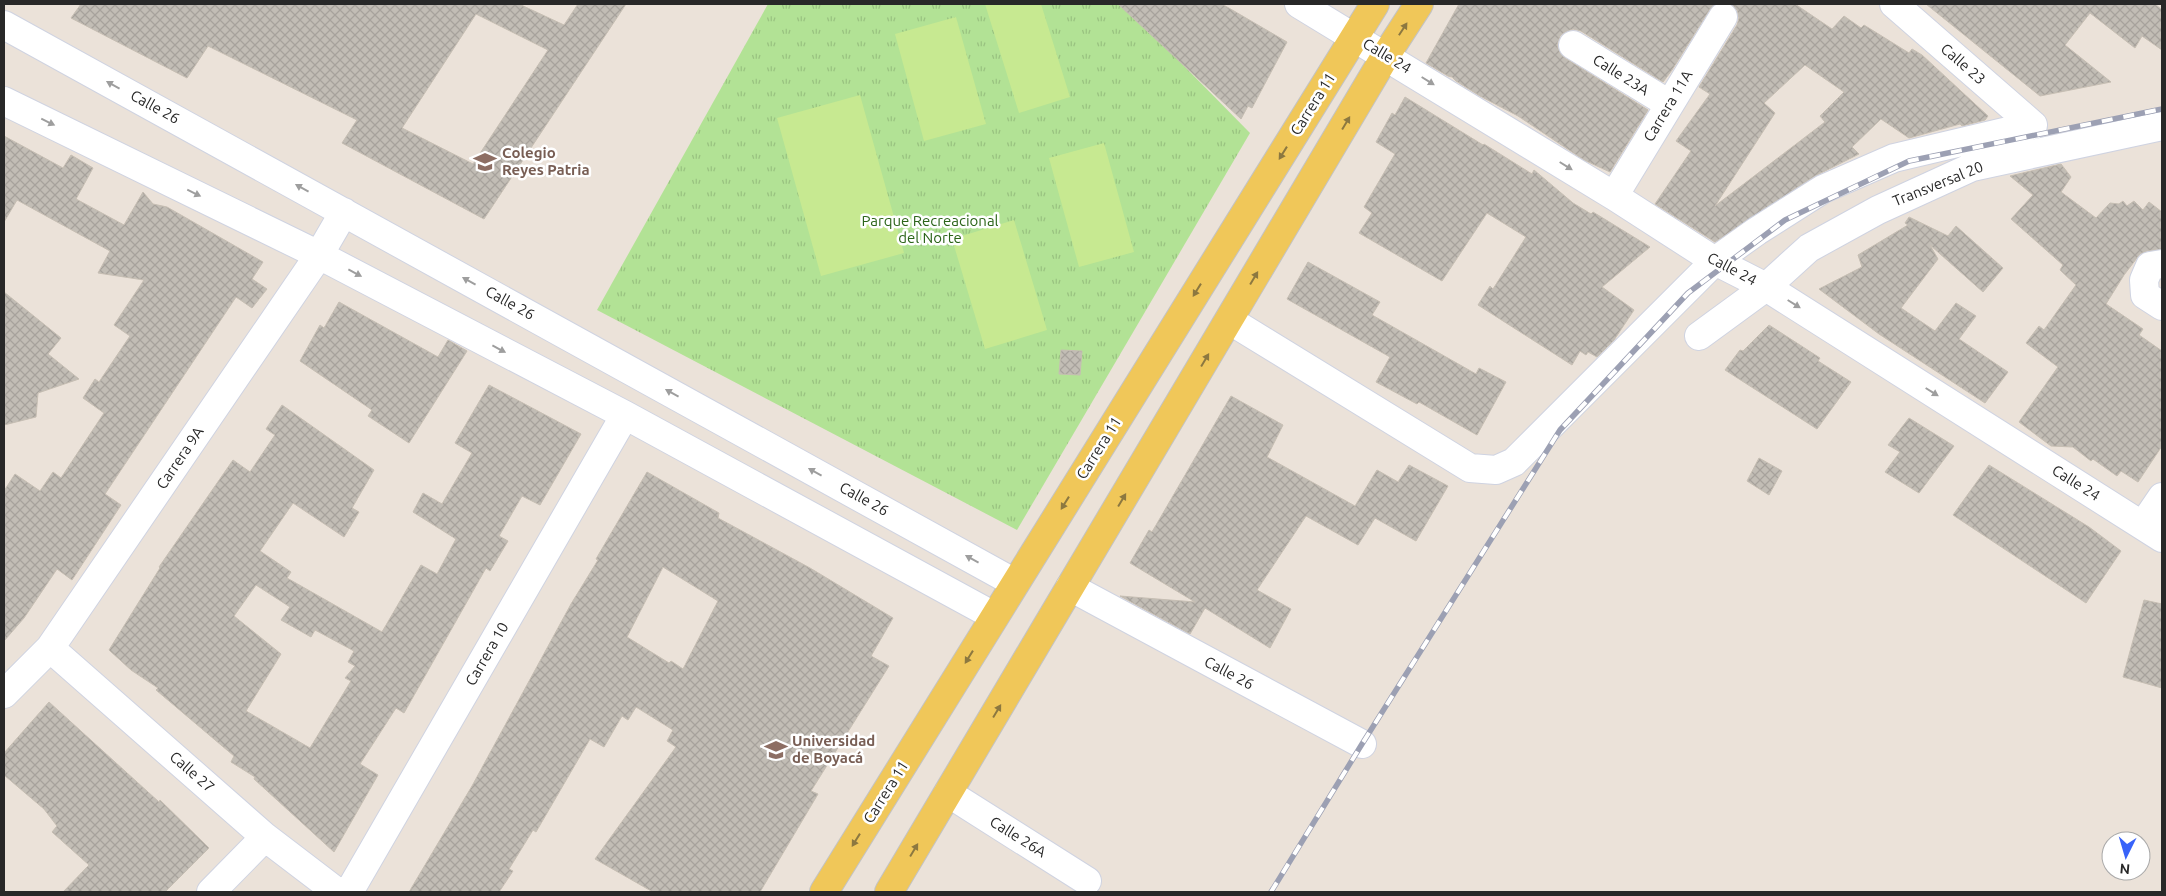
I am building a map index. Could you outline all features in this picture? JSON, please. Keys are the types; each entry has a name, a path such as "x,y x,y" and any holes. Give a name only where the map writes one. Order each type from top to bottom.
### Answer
{"main road":[{"name":"Carrera 11","path":"824,892 1375,4"},
{"path":"889,892 1386,55 1419,4"}],"street":[{"name":"Calle 24","path":"1299,4 1386,55 1715,261 1766,287 2152,532"},
{"name":"Calle 23","path":"1894,4 2033,125"},
{"name":"Carrera 11A","path":"1614,196 1723,17"},
{"name":"Calle 26","path":"4,24 1015,583"},
{"name":"Calle 23A","path":"1573,45 1669,104"},
{"path":"4,100 319,255 625,415 994,616"},
{"name":"Transversal 20","path":"1229,320 1470,468 1496,470 1514,462 1715,261 1822,189 1894,158 2033,125"},
{"name":"Transversal 20","path":"1766,287 1809,248 1878,210 1972,167 2162,126"},
{"name":"Carrera 9A","path":"4,694 50,648 319,255 344,212"},
{"path":"2162,264 2150,266 2144,280 2145,295 2162,306"},
{"path":"1699,336 1766,287"},
{"name":"Carrera 10","path":"349,892 625,415"},
{"path":"2152,532 2162,497"},
{"name":"Calle 26","path":"1070,587 1362,744"},
{"name":"Calle 27","path":"50,648 266,837 337,892"},
{"name":"Calle 26A","path":"948,793 1087,881"},
{"path":"211,892 266,837"}],"green space":[{"name":"Parque Recreacional del Norte","path":"768,4 1123,4 1250,133 1017,530 597,310"},
{"path":"985,4 1041,4 1070,97 1019,113"},
{"path":"956,17 986,124 924,141 895,34"},
{"path":"860,95 904,253 821,276 777,118"},
{"path":"1104,143 1134,252 1079,267 1049,158"},
{"path":"1014,220 1047,330 985,349 952,239"}],"building":[{"path":"81,4 519,4 564,25 578,4 626,4 484,219 342,143 357,120 208,46 187,78 71,18","holes":["476,14 548,50 473,164 402,128"]},
{"path":"1118,4 1222,4 1287,42 1252,108 1248,106 1241,119"},
{"path":"1459,4 1715,4 1663,82 1581,31 1573,29 1560,36 1557,45 1560,53 1565,58 1648,110 1610,172 1584,160 1518,116 1480,96 1452,77 1426,63"},
{"path":"1731,4 1795,4 1832,29 1844,16 1861,28 1864,25 1909,53 1912,49 1922,55 1988,116 1985,120 1962,126 1960,124 1909,138 1881,119 1852,147 1859,154 1815,176 1715,242 1655,204 1691,151 1676,141 1710,94 1699,87 1737,25 1739,18 1737,10","holes":["1805,65 1844,92 1820,116 1825,122 1715,206 1775,113 1764,103"]},
{"path":"1926,4 2155,4 2162,10 2162,50 2142,36 2135,48 2090,13 2065,45 2111,82 2040,96"},
{"path":"1405,97 1532,174 1534,170 1573,203 1591,214 1593,212 1650,247 1602,287 1634,310 1614,340 1597,357 1588,352 1586,355 1580,351 1572,365 1478,305 1490,286 1493,289 1526,237 1487,213 1442,281 1359,233 1372,213 1364,207 1395,154 1376,142 1392,113 1395,115"},
{"path":"4,136 63,168 71,155 93,168 76,199 124,225 143,192 153,204 167,207 263,262 252,279 267,289 252,308 236,297 105,494 121,505 72,580 57,569 24,618 4,641 4,491 15,474 40,491 53,472 61,478 104,413 83,398 95,379 99,382 130,336 114,325 144,280 98,273 110,251 17,200 4,222"},
{"path":"2061,164 2071,177 2061,192 2096,218 2110,203 2119,204 2123,201 2127,206 2134,201 2143,210 2149,202 2162,212 2162,249 2140,254 2106,304 2143,329 2139,335 2162,351 2162,446 2138,482 2121,471 2117,476 2093,459 2091,461 2073,447 2051,446 2019,422 2058,367 2026,343 2039,326 2044,330 2076,285 2060,270 2063,265 2011,219 2033,195 2010,176"},
{"path":"1909,217 1948,236 1956,226 2003,268 1983,292 1930,245 1938,259 1901,308 1935,331 1956,303 1976,316 1959,339 2008,372 1985,403 1879,334 1819,289 1862,267 1858,255 1908,225 1905,223"},
{"path":"1308,262 1380,302 1372,315 1476,374 1479,368 1506,382 1477,435 1419,402 1417,404 1376,382 1390,357 1287,299"},
{"path":"4,292 61,338 48,354 79,379 38,393 36,417 4,425"},
{"path":"339,302 438,357 448,340 467,351 409,443 368,416 372,410 300,361 320,325 324,328"},
{"path":"1769,325 1820,358 1818,361 1851,382 1817,429 1725,370 1740,350 1743,351"},
{"path":"1061,350 1082,351 1080,375 1059,374"},
{"path":"489,385 581,434 540,505 522,496 499,536 508,541 490,571 486,568 404,713 396,708 360,764 378,775 334,852 254,779 255,777 231,762 234,756 156,690 158,688 131,670 109,650 159,567 233,460 250,472 275,435 266,429 282,405 374,470 352,508 359,512 344,537 293,503 260,551 291,572 287,578 382,632 421,565 437,574 456,539 413,512 423,493 442,504 472,453 455,443","holes":["256,585 290,607 281,620 311,637 315,630 354,651 348,662 355,666 345,678 351,681 310,748 246,711 281,654 234,616"]},
{"path":"1231,396 1283,425 1267,457 1355,506 1377,470 1398,482 1409,465 1448,486 1416,541 1375,518 1358,545 1306,516 1257,590 1291,609 1270,648 1205,608 1190,634 1120,596 1195,602 1130,563 1149,530 1152,532"},
{"path":"1909,418 1954,446 1919,493 1885,472 1900,452 1888,445"},
{"path":"1759,458 1782,471 1769,495 1747,481"},
{"path":"1989,465 2089,527 2121,551 2086,603 1953,515"},
{"path":"647,472 719,513 718,518 810,568 893,618 871,656 889,666 811,791 818,794 760,892 653,892 595,859 676,747 667,741 673,730 636,707 628,720 622,716 604,747 590,739 536,832 533,830 509,869 513,871 499,892 409,892 472,786 571,604 598,560 596,559","holes":["663,567 718,601 683,669 671,661 669,663 627,637"]},
{"path":"2144,600 2162,604 2162,688 2123,677"},
{"path":"49,702 159,802 160,800 209,848 165,892 63,892 89,865 52,832 57,826 44,809 4,775 4,753"}],"railway":[{"path":"1271,892 1560,430 1688,293 1785,220 1909,161 2162,109"}],"place":[{"name":"Colegio Reyes Patria","path":"485,162"},
{"name":"Universidad de Boyacá","path":"776,750"}]}
